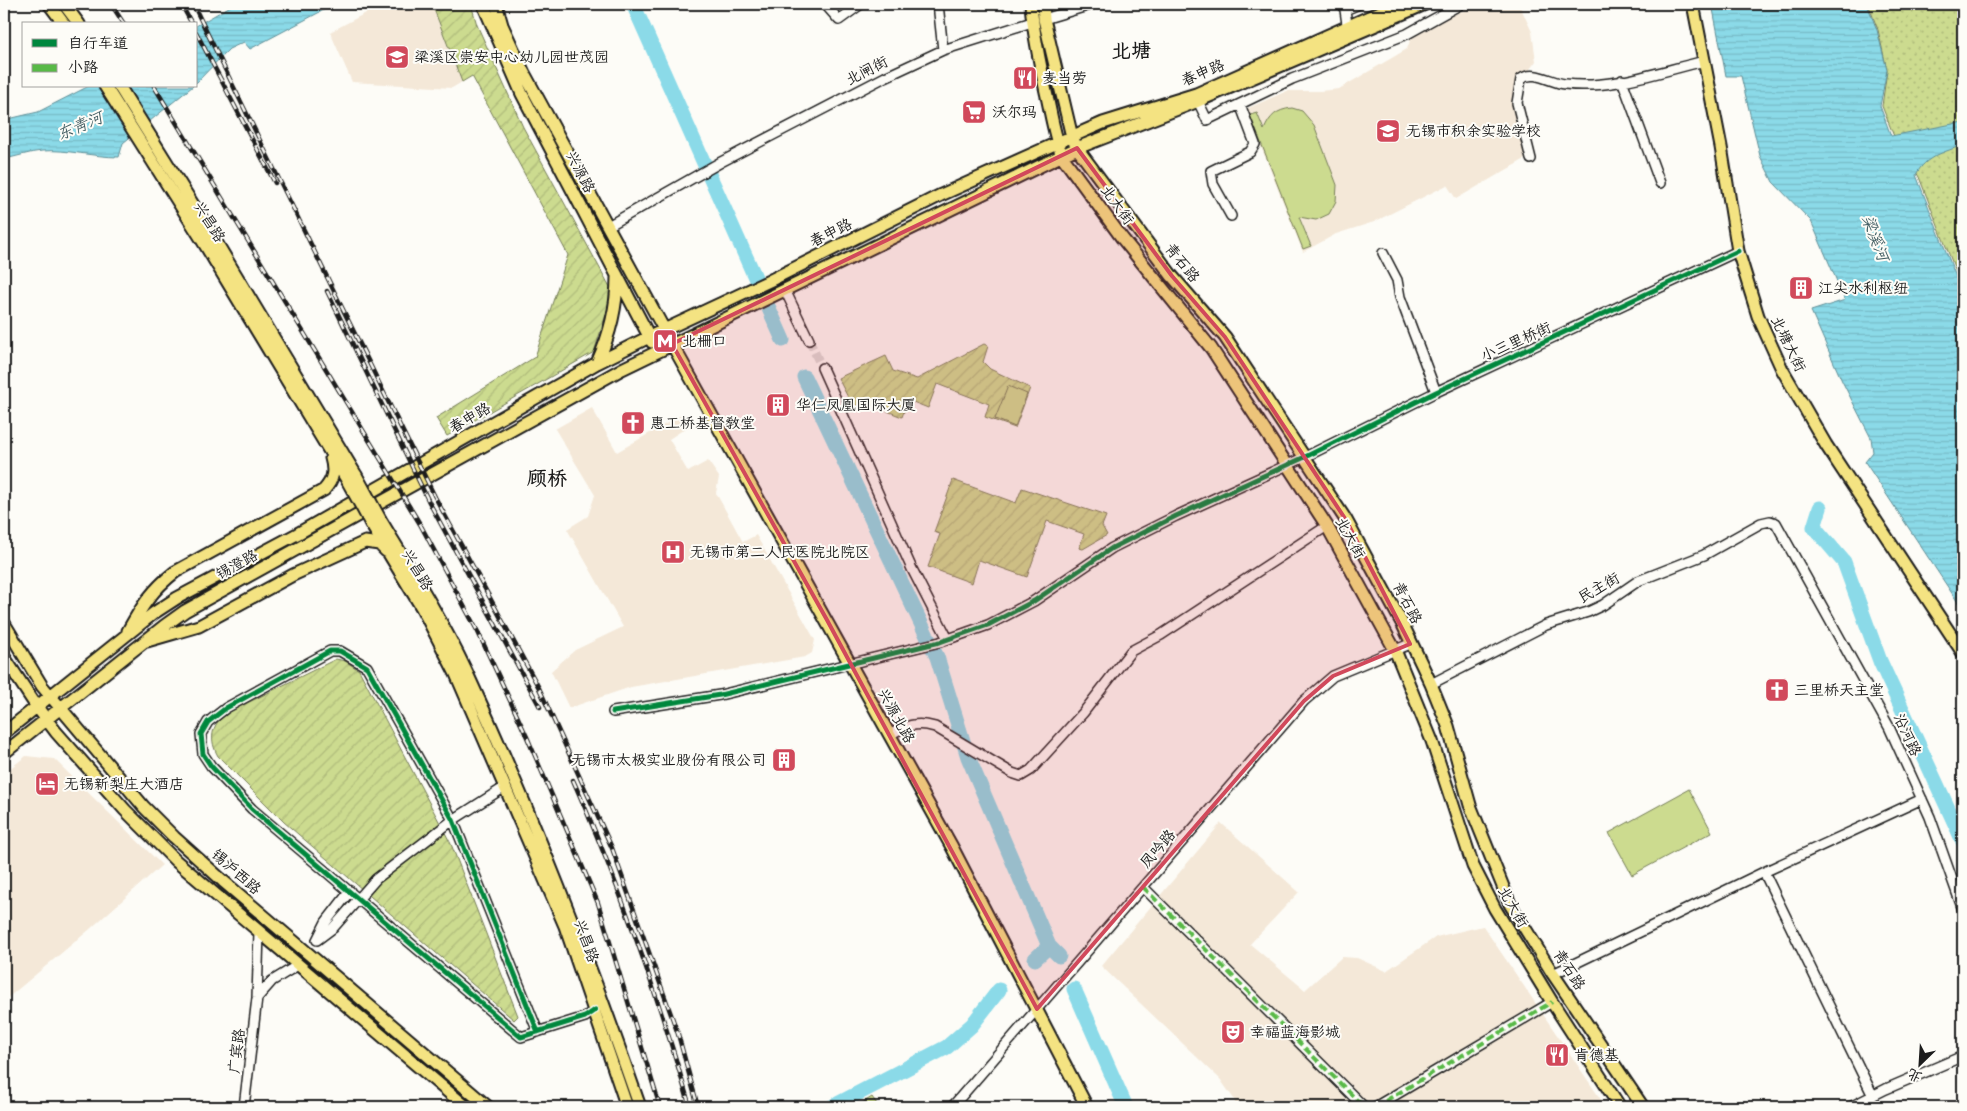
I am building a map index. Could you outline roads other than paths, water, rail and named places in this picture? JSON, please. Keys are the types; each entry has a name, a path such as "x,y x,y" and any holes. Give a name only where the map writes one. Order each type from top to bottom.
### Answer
{"main road":[{"path":"49,4 62,22"},
{"path":"64,4 78,22"},
{"name":"兴源路","path":"483,4 522,94 657,351"},
{"name":"兴源路","path":"496,4 502,25 524,74 672,344"},
{"name":"北大街","path":"1032,4 1032,22 1057,143 1062,156 1122,238 1211,348 1327,526 1395,650 1432,741 1473,866 1496,909 1552,1002 1620,1107"},
{"path":"1043,4 1044,19 1072,137 1077,148"},
{"name":"春申路","path":"504,433 657,351 1077,148 1198,101 1348,31 1398,4"},
{"name":"春申路","path":"297,534 597,363 941,195 1103,123 1196,94 1348,31 1425,4"},
{"name":"北塘大街","path":"1693,4 1705,61 1738,251 1758,316 1787,377 1826,444 1963,653"},
{"name":"兴昌路","path":"106,88 162,164 352,478 376,521 431,603 466,670 574,923 640,1107"},
{"name":"兴昌路","path":"120,88 162,164 328,447 352,478"},
{"name":"青石路","path":"1077,148 1172,276 1225,337 1346,520 1403,625 1410,644 1431,684 1448,726 1470,805 1510,904 1554,974 1643,1107"},
{"path":"597,363 612,324 617,302 617,275"},
{"name":"兴源北路","path":"672,344 890,735 1037,1009 1087,1107"},
{"name":"锡澄路","path":"4,753 143,642 185,611 504,433"},
{"path":"124,638 146,600 157,587 175,572 324,490 332,481 334,467 328,447"},
{"name":"兴昌路","path":"376,521 391,556 422,608 456,674 565,926 618,1076 627,1107"},
{"name":"锡澄路","path":"4,733 177,598 297,534"},
{"path":"143,642 199,626 294,575 366,542 379,544 391,556"},
{"name":"锡沪西路","path":"4,623 28,665 60,709 144,807 174,837 306,953 488,1107"},
{"name":"锡沪西路","path":"4,657 46,720 125,810 176,861 466,1107"},
{"path":"420,1068 429,1057"},
{"path":"618,1076 620,1107"}],"street":[{"path":"825,4 840,20 860,4"},
{"path":"938,4 943,50"},
{"path":"1044,19 1094,4"},
{"path":"1348,31 1345,10 1359,4"},
{"path":"1198,101 1207,120 1318,69 1408,34 1462,4"},
{"name":"北闸街","path":"608,226 704,171 885,77 943,50 1032,22"},
{"path":"1531,159 1518,103 1521,79 1535,75 1564,84 1603,85 1705,61"},
{"path":"1622,80 1660,183"},
{"path":"1231,216 1214,184 1211,172 1250,152 1255,144 1240,104"},
{"name":"小三里桥街","path":"613,712 720,694 944,641 988,625 1034,601 1112,548 1176,516 1305,457 1436,392 1738,251"},
{"path":"1383,253 1396,280 1400,297 1436,392"},
{"path":"785,290 809,340"},
{"path":"822,368 944,641"},
{"name":"民主街","path":"1431,684 1546,625 1595,609 1638,580 1704,556 1761,523 1770,521 1780,527"},
{"path":"890,735 911,724 922,723 935,727 1012,773 1021,776 1031,770 1083,713 1132,650 1161,635 1327,526"},
{"name":"沿河路","path":"1780,527 1889,727 1922,799 1963,910"},
{"name":"凤吟路","path":"952,1107 1304,701 1333,676 1410,644"},
{"path":"538,1032 452,820 367,667 340,651 330,652 226,708 208,722 201,734 203,754 211,766 252,809 521,1037 538,1032 585,1017 595,1010"},
{"path":"306,953 317,940 333,928 357,898 376,879 452,820 505,787"},
{"path":"1554,974 1764,872 1922,799"},
{"path":"1764,872 1873,1096"},
{"path":"1143,887 1364,1107"},
{"path":"317,940 326,922 350,891"},
{"name":"广宾路","path":"244,1107 258,998 259,932"},
{"path":"258,998 272,980 298,965"},
{"path":"1374,1107 1552,1002"},
{"path":"1850,1107 1963,1056"}],"water":[{"path":"234,4 335,4 250,49 244,42 229,49 198,81 198,25"},
{"name":"梁溪河","path":"1712,4 1867,4 1877,30 1887,70 1880,106 1891,136 1963,122 1963,145 1930,159 1916,175 1963,295 1963,610 1865,462 1873,452 1871,438 1842,381 1811,311 1845,300 1811,221 1773,182 1760,156 1741,76 1726,76"},
{"name":"东青河","path":"85,88 191,88 123,143 119,157 42,151 4,159 4,120 38,112"}],"waterway":[{"path":"633,4 783,340"},
{"path":"804,377 937,657 968,757 1049,946 1059,956"},
{"path":"1820,508 1814,527 1844,562 1880,661 1963,841"},
{"path":"1035,959 1049,946"},
{"path":"1074,989 1126,1107"},
{"path":"832,1107 947,1047 972,1025 999,990"}],"tunnel":[{"path":"809,340 822,368"}],"railway":[{"path":"111,4 123,22"},
{"path":"181,4 191,22"},
{"path":"193,4 435,497 539,688 612,848 678,1034 698,1107"},
{"path":"198,36 275,183"},
{"path":"155,88 420,524 478,632 527,737 598,903 660,1107"},
{"path":"327,291 429,502 540,707"},
{"path":"573,780 607,860 637,942 665,1024 690,1107"}],"place":[{"name":"梁溪区崇安中心幼儿园世茂园","path":"397,57"},
{"name":"麦当劳","path":"1025,78"},
{"name":"沃尔玛","path":"974,112"},
{"name":"无锡市积余实验学校","path":"1388,131"},
{"name":"江尖水利枢纽","path":"1801,288"},
{"name":"北栅口","path":"665,341"},
{"name":"华仁凤凰国际大厦","path":"778,405"},
{"name":"惠工桥基督教堂","path":"633,423"},
{"name":"无锡市第二人民医院北院区","path":"673,552"},
{"name":"三里桥天主堂","path":"1777,690"},
{"name":"无锡市太极实业股份有限公司","path":"784,760"},
{"name":"无锡新梨庄大酒店","path":"47,784"},
{"name":"幸福蓝海影城","path":"1233,1032"},
{"name":"肯德基","path":"1557,1055"}],"district":[{"name":"北塘","path":"1131,50"},
{"name":"顾桥","path":"547,478"}]}
